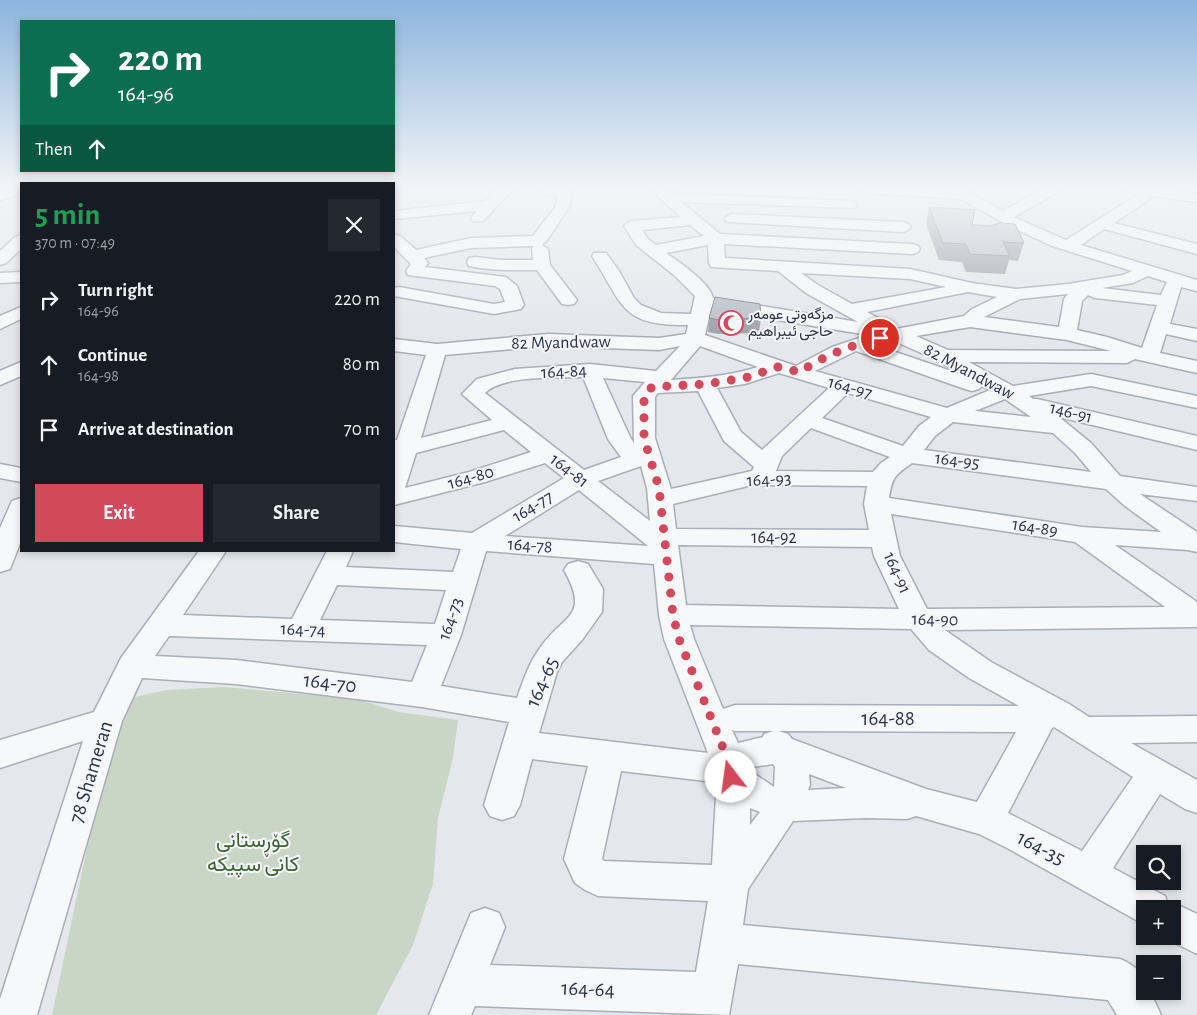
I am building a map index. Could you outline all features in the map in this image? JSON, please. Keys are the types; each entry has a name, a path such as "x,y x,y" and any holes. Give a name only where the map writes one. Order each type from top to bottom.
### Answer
{"street":[{"path":"398,236 413,262 500,281 508,286 514,305 494,309 396,296 413,262 471,243 538,241"},
{"path":"458,246 463,236"},
{"path":"541,236 538,241 542,265 568,300"},
{"path":"638,236 642,242 704,295 699,320 689,348 644,396 642,458"},
{"path":"718,236 716,239 717,263 910,274 972,288 1016,294 1075,290 1127,279 1147,271"},
{"path":"907,236 912,249 910,274"},
{"path":"1046,236 1068,246 1197,286"},
{"path":"1068,246 1083,236"},
{"path":"1150,236 1197,249"},
{"path":"1179,244 1190,236"},
{"path":"653,250 716,239 912,249"},
{"path":"0,260 20,241"},
{"path":"600,256 626,297 641,312 661,318 699,320"},
{"path":"413,262 542,265"},
{"path":"784,268 812,289 847,310 895,334"},
{"path":"812,289 891,274"},
{"path":"0,278 20,277"},
{"path":"1149,357 1176,280"},
{"path":"847,310 972,288"},
{"path":"1075,290 1197,322"},
{"path":"1067,334 1075,290"},
{"path":"970,321 978,313 1016,294"},
{"path":"0,323 20,313"},
{"path":"1163,314 1197,336"},
{"name":"82 Myandwaw","path":"395,346 437,350 548,340 659,344 699,320 895,334 942,355 1059,427 1083,448 1111,481 1134,500 1195,543"},
{"name":"164-97","path":"699,320 778,367 948,416 1059,427"},
{"path":"800,372 814,362 856,345 895,334 970,321 1067,334 1100,341 1149,357 1197,366"},
{"path":"999,325 1023,358"},
{"path":"856,345 1011,396"},
{"path":"395,480 400,448 437,350"},
{"path":"942,355 1023,358 1149,357"},
{"path":"1075,358 1091,380"},
{"name":"164-84","path":"473,394 484,383 515,375 590,370 656,383 706,384 745,378 778,367"},
{"path":"0,379 20,369"},
{"path":"590,370 618,439 642,458 659,488 673,615 679,639 729,769 733,796 730,884 711,1005"},
{"path":"878,492 889,468 908,455 927,431 948,416 1011,396 1091,380 1197,402"},
{"name":"164-93","path":"706,384 717,410 732,436 764,472"},
{"path":"764,472 772,453 843,386"},
{"name":"164-81","path":"473,394 665,547"},
{"name":"146-91","path":"1011,396 1197,442"},
{"name":"164-95","path":"808,420 908,455 1197,494"},
{"path":"400,448 508,422"},
{"name":"164-80","path":"395,498 477,478 548,454"},
{"name":"164-77","path":"476,542 580,479 642,458"},
{"path":"0,471 20,475"},
{"name":"164-93","path":"660,499 752,478 764,472 878,492"},
{"name":"164-89","path":"878,492 1082,535 1195,543"},
{"name":"164-91","path":"878,492 887,556 918,619 939,642 1061,721 1197,798"},
{"path":"0,563 20,509"},
{"name":"164-78","path":"395,534 476,542 665,547"},
{"path":"1082,535 1197,617"},
{"name":"164-92","path":"665,547 883,538"},
{"name":"164-73","path":"422,695 446,635 476,542"},
{"name":"78 Shameran","path":"16,1015 106,721 132,666 212,552"},
{"path":"301,630 334,563 463,582"},
{"name":"164-65","path":"502,806 539,679 551,655 588,612 590,598 588,589 578,570"},
{"name":"164-90","path":"673,615 918,619 1197,617"},
{"name":"164-74","path":"160,625 446,635"},
{"name":"164-70","path":"132,666 236,672 422,695 528,712"},
{"path":"695,680 722,708 774,742 789,759 794,776 790,794 783,806 730,884"},
{"name":"164-88","path":"735,718 1061,721 1197,729"},
{"path":"0,754 106,721"},
{"path":"986,820 1061,721"},
{"path":"519,744 729,769"},
{"name":"164-35","path":"924,804 866,803 783,806 759,796 729,769 748,753 782,750 824,763 924,804 986,820 1022,837 1136,900"},
{"path":"608,755 583,859 585,867 591,874 598,878 730,884"},
{"path":"1088,873 1154,774"},
{"path":"1181,926 1197,935"},
{"path":"456,1000 485,927"},
{"path":"721,944 1120,980 1140,1015"},
{"name":"164-64","path":"456,1000 711,1005"}],"green space":[{"name":"گۆڕستانی کانی سپیکە","path":"224,687 358,699 398,712 458,720 453,758 438,818 433,884 413,945 376,1015 52,1015 99,791 116,729 130,698 167,690"}],"building":[{"path":"940,236 1021,236 1024,243 1003,242 1010,256 970,254 966,244 943,243"},
{"path":"715,297 760,304 761,318 719,320 709,318"}],"place":[{"name":"مزگەوتی عومەر حاجی ئیبراهیم","path":"731,323"}],"route":[{"path":"731,777 728,761 687,661 673,615 659,488 644,438 644,396 652,387 706,384 745,378 778,367 800,372 814,362 864,342 880,338"}]}
